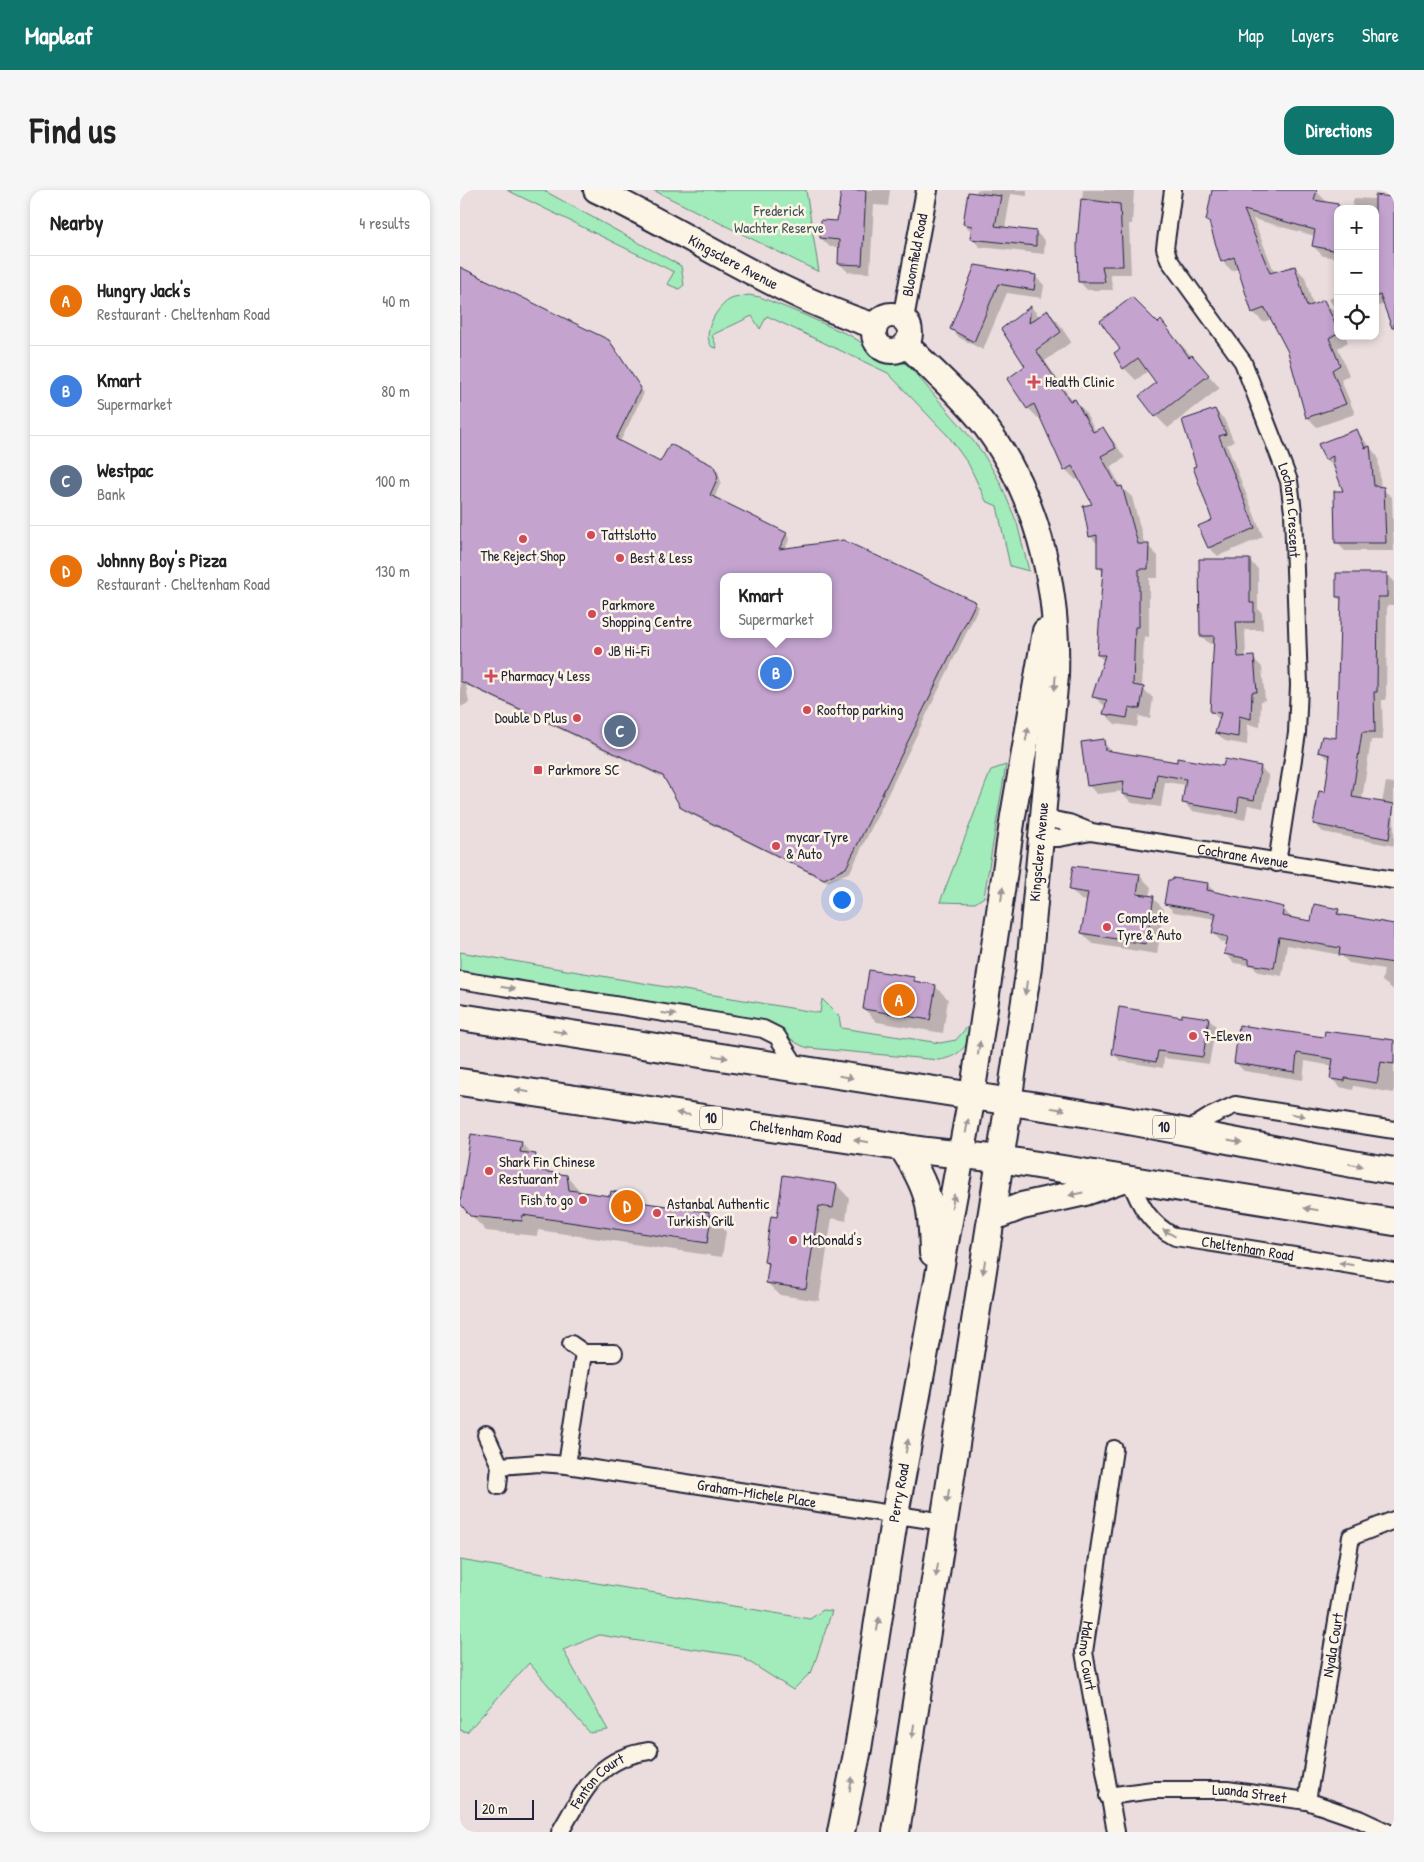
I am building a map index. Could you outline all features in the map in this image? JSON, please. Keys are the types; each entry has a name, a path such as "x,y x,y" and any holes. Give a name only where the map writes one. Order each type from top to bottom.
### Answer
{"main road":[{"name":"Kingsclere Avenue","path":"596,190 791,294 837,314 875,326"},
{"path":"895,315 903,319 910,331 906,344 894,351 881,347 875,340 875,326 885,316 895,315"},
{"name":"Kingsclere Avenue","path":"906,344 946,381 978,416 1011,465 1036,523 1044,556 1051,600 1056,641 1056,676 1032,940 1009,1102"},
{"name":"Kingsclere Avenue","path":"972,1096 1013,816 1051,600"},
{"path":"1013,816 1042,828"},
{"path":"997,934 1032,940"},
{"name":"10","path":"460,1016 1187,1131 1318,1158 1394,1171"},
{"name":"Cheltenham Road","path":"460,1082 902,1147 1000,1159 1394,1222"},
{"name":"Perry Road","path":"841,1832 858,1749 895,1514 972,1096"},
{"path":"896,1832 1009,1102"},
{"path":"902,1147 926,1187 933,1230 934,1302"},
{"path":"991,1218 1022,1206 1085,1192 1126,1179"}],"street":[{"name":"Bloomfield Road","path":"903,319 927,190"},
{"name":"Locharn Crescent","path":"1173,190 1165,248 1169,260 1243,362 1289,481 1293,512 1299,685 1298,733 1277,863"},
{"name":"Cochrane Avenue","path":"1042,828 1059,838 1091,832 1277,863 1394,880"},
{"path":"460,980 768,1031 779,1039 798,1069"},
{"path":"1187,1131 1211,1116 1235,1105 1394,1130"},
{"name":"Cheltenham Road","path":"1126,1179 1149,1218 1176,1237 1394,1272"},
{"path":"567,1465 577,1348 614,1353"},
{"path":"486,1435 500,1466 498,1486"},
{"name":"Malmo Court","path":"1114,1449 1084,1652 1108,1796 1116,1832"},
{"name":"Graham-Michele Place","path":"500,1466 540,1463 567,1465 944,1522"},
{"name":"Nyala Court","path":"1307,1801 1351,1537 1394,1520"},
{"name":"Fenton Court","path":"560,1832 588,1786 600,1771 625,1755 649,1751"},
{"name":"Luanda Street","path":"1108,1796 1153,1790 1192,1788 1227,1790 1307,1801 1387,1832"}],"green space":[{"path":"507,190 543,190 681,266 684,285 679,289 667,284 674,272"},
{"name":"Frederick Wachter Reserve","path":"653,190 806,190 819,272"},
{"path":"748,295 760,297 802,314 851,336 887,359 907,364 982,452 1000,482 1017,523 1029,571 1010,566 997,506 986,501 969,465 949,437 888,373 767,316 760,329 752,316 712,335 717,348 712,347 709,342 709,329 719,309 733,298"},
{"path":"1006,765 984,897 975,903 940,902 991,770"},
{"path":"460,952 820,1013 822,999 839,1016 841,1028 940,1043 956,1040 967,1027 972,1030 961,1051 951,1057 939,1060 809,1048 796,1043 776,1026 764,1020 460,971"},
{"path":"460,1560 810,1619 823,1610 832,1611 812,1671 793,1690 740,1656 599,1635 563,1650 608,1730 590,1733 529,1663 467,1732 460,1730"}],"building":[{"path":"841,190 866,190 862,265 838,264 839,240 820,238 821,220 837,221"},
{"path":"1212,190 1317,190 1314,200 1338,204 1334,205 1334,250 1312,246 1315,230 1244,210 1270,273 1295,266 1307,307 1324,300 1334,321 1334,335 1329,338 1340,365 1332,370 1346,404 1306,418 1288,352 1265,308 1252,313 1234,257 1221,262 1209,222 1206,221"},
{"path":"968,192 1001,196 995,226 1036,231 1036,246 970,239 972,226 963,224"},
{"path":"1375,195 1394,197 1394,328 1392,328 1379,295 1379,205 1375,205"},
{"path":"1081,199 1120,204 1123,266 1102,266 1105,282 1078,282 1077,243"},
{"path":"975,265 1036,275 1034,290 998,284 974,342 950,329"},
{"path":"460,267 609,340 641,388 616,439 660,462 670,444 714,466 718,477 710,495 787,533 779,549 843,540 976,602 846,868 824,879 681,808 663,776 460,681"},
{"path":"1132,297 1158,323 1161,320 1189,357 1192,355 1209,375 1155,417 1139,396 1156,383 1138,358 1123,369 1114,353 1120,349 1100,321"},
{"path":"1031,306 1029,323 1048,310 1061,332 1036,350 1070,401 1075,399 1093,432 1103,427 1116,448 1101,456 1118,487 1122,486 1138,544 1149,544 1148,569 1139,569 1139,627 1135,627 1133,685 1144,687 1140,709 1129,707 1127,718 1103,714 1107,700 1092,697 1105,655 1097,655 1103,568 1097,568 1097,535 1089,537 1083,506 1092,504 1072,466 1064,471 1034,404 1027,409 1007,379 1025,366 1001,329"},
{"path":"1215,409 1226,434 1219,436 1255,528 1208,548 1198,526 1212,520 1193,467 1196,466 1182,420"},
{"path":"1357,429 1365,448 1370,446 1374,486 1384,487 1386,543 1335,543 1334,491 1343,491 1333,464 1333,456 1325,460 1318,444"},
{"path":"1199,559 1250,559 1250,603 1254,603 1254,622 1236,622 1238,657 1254,656 1257,692 1252,692 1251,719 1239,716 1238,737 1215,733 1221,713 1210,712 1214,636 1200,636"},
{"path":"1336,573 1387,573 1387,597 1378,597 1377,692 1374,692 1375,732 1362,732 1352,797 1394,804 1389,839 1313,824 1319,791 1325,792 1330,755 1318,752 1322,736 1336,738 1341,597 1336,597"},
{"path":"1104,739 1105,750 1177,762 1177,758 1223,766 1225,759 1261,766 1254,800 1239,797 1237,812 1182,803 1186,779 1157,774 1153,799 1122,794 1124,781 1087,786 1081,742"},
{"path":"1073,866 1140,874 1137,894 1154,896 1146,944 1081,933 1088,893 1069,890"},
{"path":"1173,878 1208,883 1207,890 1284,907 1282,916 1311,921 1314,904 1339,909 1337,914 1394,924 1394,963 1339,955 1340,948 1279,937 1274,968 1249,964 1249,959 1224,954 1228,937 1212,933 1216,913 1164,904 1168,880 1173,880"},
{"path":"869,970 914,977 914,981 936,985 930,1020 863,1009"},
{"path":"1119,1007 1182,1017 1182,1014 1209,1018 1203,1057 1158,1051 1156,1062 1112,1054"},
{"path":"1239,1025 1324,1037 1325,1031 1394,1040 1394,1064 1381,1062 1377,1083 1345,1078 1345,1081 1330,1079 1333,1059 1297,1053 1295,1072 1234,1063"},
{"path":"471,1134 522,1142 520,1152 536,1154 535,1159 540,1160 539,1165 543,1166 542,1171 567,1175 569,1190 610,1196 611,1191 626,1194 625,1200 709,1212 709,1216 711,1216 707,1243 523,1215 522,1221 470,1216 460,1203"},
{"name":"McDonald's","path":"783,1175 837,1184 833,1208 819,1206 806,1289 766,1283 769,1263 764,1262 771,1216 777,1217"}],"place":[{"name":"Health Clinic","path":"1034,382"},
{"name":"Tattslotto","path":"591,535"},
{"name":"The Reject Shop","path":"523,539"},
{"name":"Best & Less","path":"620,558"},
{"name":"Parkmore Shopping Centre","path":"592,614"},
{"name":"JB Hi-Fi","path":"598,651"},
{"name":"Kmart","path":"776,673"},
{"name":"Pharmacy 4 Less","path":"491,676"},
{"name":"Rooftop parking","path":"807,710"},
{"name":"Double D Plus","path":"577,718"},
{"name":"Westpac","path":"620,731"},
{"name":"Parkmore SC","path":"538,770"},
{"name":"mycar Tyre & Auto","path":"776,846"},
{"name":"Complete Tyre & Auto","path":"1107,927"},
{"name":"Hungry Jack's","path":"899,1000"},
{"name":"7-Eleven","path":"1193,1036"},
{"name":"Shark Fin Chinese Restuarant","path":"489,1171"},
{"name":"Fish to go","path":"583,1200"},
{"name":"Johnny Boy's Pizza","path":"627,1206"},
{"name":"Astanbal Authentic Turkish Grill","path":"657,1213"},
{"name":"McDonald's","path":"793,1240"}]}
